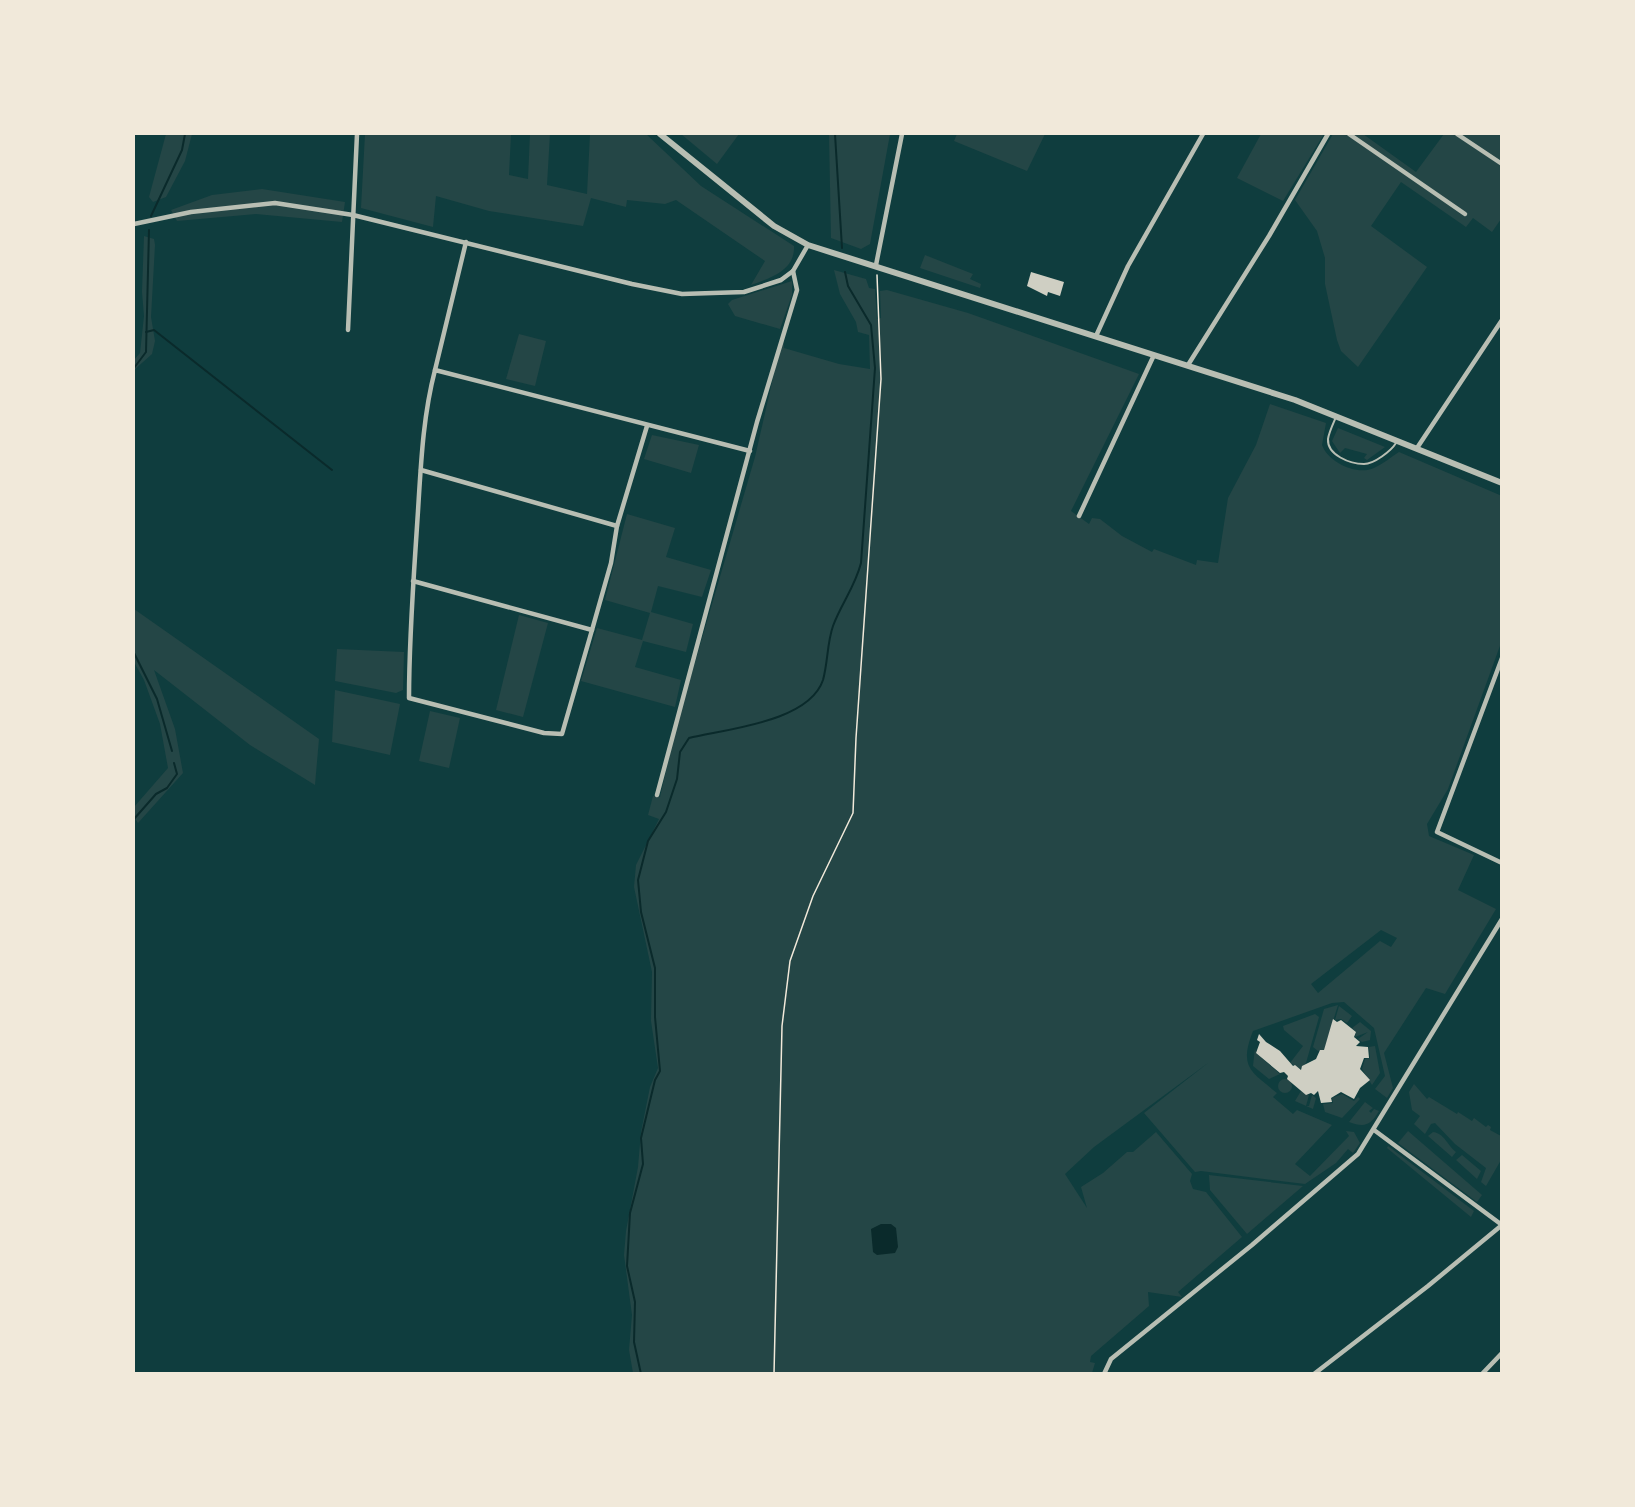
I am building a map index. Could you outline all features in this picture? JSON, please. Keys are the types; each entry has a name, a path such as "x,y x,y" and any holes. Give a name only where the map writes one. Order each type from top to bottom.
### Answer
{"street":[{"path":"348,330 357,134"},
{"path":"660,134 774,226 808,245 1154,354 1190,363 1295,400 1502,483"},
{"path":"876,265 902,134"},
{"path":"1096,336 1128,266 1203,134"},
{"path":"1190,363 1269,236 1328,134"},
{"path":"1349,134 1465,214"},
{"path":"1457,134 1502,164"},
{"path":"134,224 191,212 275,203 353,215 621,282 682,294 744,292 781,280 793,271 808,245"},
{"path":"466,242 427,401 410,609 409,698 544,733 562,734 610,563 617,525 647,426"},
{"path":"657,795 796,290 793,271"},
{"path":"1418,448 1502,320"},
{"path":"1079,516 1154,354"},
{"path":"435,370 750,451"},
{"path":"421,470 617,525"},
{"path":"413,581 592,630"},
{"path":"1502,658 1437,832 1502,863"},
{"path":"1104,1374 1111,1359 1358,1154 1502,919"},
{"path":"1314,1374 1428,1286 1501,1225 1374,1130"},
{"path":"1482,1374 1502,1353"}],"lane":[{"path":"1336,417 1328,438 1329,447 1335,455 1364,464 1372,462 1392,448 1397,441"}],"path":[{"path":"774,1374 782,1036 790,961 809,905 853,813 855,799 856,738 881,379 876,265"}],"shaded area":[{"path":"166,134 192,134 185,161 166,197 153,202 149,197"},
{"path":"365,134 511,134 509,175 528,179 530,134 550,134 547,185 587,194 590,134 646,134 701,186 794,246 793,255 790,262 780,272 751,285 765,261 676,200 665,204 627,200 626,207 591,198 583,226 489,211 436,196 433,227 361,208"},
{"path":"681,134 739,134 717,164"},
{"path":"829,134 890,134 870,244 861,249 831,238"},
{"path":"957,134 1045,134 1027,171 954,141"},
{"path":"1261,134 1324,134 1283,201 1237,178"},
{"path":"1333,134 1363,134 1416,172 1444,134 1501,134 1501,219 1492,232 1473,218 1466,227 1401,182 1371,226 1427,267 1358,367 1341,351 1325,284 1325,258 1317,231 1295,200"},
{"path":"262,189 345,202 342,222 256,214 177,221 171,210 212,195"},
{"path":"144,236 154,239 155,245 151,317 155,341 152,354 134,370 134,360 140,353 144,316 142,292"},
{"path":"925,255 973,274 970,279 981,284 980,288 920,268"},
{"path":"834,270 866,279 869,288 875,289 877,319 881,318 880,291 887,290 968,313 1139,374 1071,511 1089,524 1092,518 1100,519 1122,536 1152,552 1154,549 1196,565 1197,560 1218,563 1228,498 1256,445 1270,404 1326,423 1322,445 1330,457 1344,466 1367,470 1399,452 1502,496 1501,643 1448,789 1427,824 1429,836 1474,855 1458,890 1496,909 1445,994 1426,988 1384,1053 1393,1088 1387,1098 1375,1089 1385,1076 1374,1028 1344,1002 1332,1003 1253,1031 1247,1061 1254,1073 1277,1093 1273,1097 1293,1114 1297,1110 1332,1125 1295,1164 1310,1176 1349,1136 1346,1131 1354,1132 1360,1143 1353,1153 1348,1149 1336,1163 1305,1184 1195,1172 1144,1113 1208,1063 1094,1147 1065,1174 1087,1208 1081,1187 1103,1173 1127,1152 1133,1152 1156,1132 1192,1174 1190,1181 1193,1189 1206,1192 1242,1237 1178,1292 1182,1297 1148,1292 1149,1306 1091,1356 1090,1362 1095,1363 1092,1373 633,1373 629,1350 632,1315 624,1255 638,1167 641,1132 650,1087 658,1068 651,1021 652,972 634,887 636,865 659,819 648,815 653,796 660,797 677,724 755,457 783,334 784,348 839,364 870,369 869,335 858,332 856,322 840,294","holes":["1381,930 1397,938 1391,947 1380,941 1318,993 1311,984"]},
{"path":"792,281 792,295 780,329 735,316 728,304 732,300"},
{"path":"519,334 546,341 535,386 506,379"},
{"path":"1338,428 1385,447 1367,460 1364,458 1367,454 1345,448 1340,453 1332,441"},
{"path":"652,435 699,445 691,473 644,459"},
{"path":"627,514 675,528 666,557 711,570 702,597 658,586 651,612 693,624 686,652 643,641 635,667 681,680 675,707 581,681 597,628 642,640 650,613 605,600"},
{"path":"134,609 319,739 315,785 250,745 154,670 175,729 183,773 138,823 134,817 134,807 168,768 160,724 144,680 134,662"},
{"path":"519,615 548,623 523,717 496,710"},
{"path":"337,649 404,652 403,690 396,693 335,681"},
{"path":"335,690 400,704 390,755 332,742"},
{"path":"430,711 460,718 449,768 419,761"},
{"path":"1338,1005 1324,1050 1318,1051 1313,1047 1324,1009"},
{"path":"1339,1006 1352,1016 1347,1023 1341,1019 1335,1020"},
{"path":"1315,1014 1319,1017 1306,1063 1300,1069 1290,1063 1303,1046 1284,1030 1283,1026"},
{"path":"1360,1022 1371,1031 1370,1040 1362,1042 1358,1039 1368,1032 1355,1037 1356,1032 1352,1028"},
{"path":"1375,1046 1380,1073 1372,1085 1362,1069 1365,1059 1370,1058 1369,1047"},
{"path":"1255,1048 1256,1053 1280,1074 1269,1079 1253,1066"},
{"path":"1282,1079 1288,1079 1292,1086 1288,1093 1282,1093 1278,1089 1278,1083"},
{"path":"1414,1084 1427,1099 1429,1097 1472,1121 1474,1118 1486,1127 1488,1125 1491,1127 1490,1130 1501,1136 1501,1160 1486,1186 1481,1182 1486,1168 1455,1144 1435,1123 1431,1124 1425,1134 1414,1124 1420,1116 1412,1110 1409,1092"},
{"path":"1301,1091 1309,1095 1306,1106 1295,1101"},
{"path":"1342,1094 1354,1101 1358,1097 1360,1099 1342,1118 1325,1112 1323,1104 1333,1103 1332,1098"},
{"path":"1312,1095 1316,1098 1313,1109 1306,1106 1309,1106"},
{"path":"1365,1102 1373,1108 1369,1111 1371,1113 1374,1109 1379,1111 1373,1119 1363,1125 1349,1122"},
{"path":"1408,1131 1482,1195 1477,1202 1398,1143"},
{"path":"1433,1132 1443,1137 1456,1152 1452,1157 1428,1136"},
{"path":"1388,1146 1474,1211 1471,1217 1387,1148"},
{"path":"1462,1155 1481,1171 1477,1179 1456,1160"},
{"path":"1209,1175 1303,1186 1247,1234 1210,1190"},
{"path":"881,1224 891,1224 896,1228 898,1247 895,1253 877,1255 873,1252 871,1229"}],"building":[{"path":"1031,272 1064,282 1060,296 1048,292 1047,296 1027,286"},
{"path":"1333,1019 1337,1022 1341,1020 1356,1032 1354,1037 1360,1042 1356,1046 1368,1047 1369,1058 1364,1058 1360,1069 1370,1080 1360,1088 1354,1099 1341,1092 1331,1098 1332,1102 1321,1103 1318,1091 1314,1095 1311,1093 1306,1095 1287,1079 1288,1076 1284,1072 1280,1073 1256,1053 1260,1042 1257,1040 1259,1034 1266,1042 1280,1051 1293,1066 1301,1070 1302,1066 1316,1059 1320,1050 1324,1050"}],"waterway":[{"path":"151,216 182,150 185,134"},
{"path":"835,134 842,248"},
{"path":"134,368 146,352 149,230"},
{"path":"641,1374 634,1342 635,1302 627,1266 630,1213 643,1164 641,1138 655,1080 660,1071 655,1017 655,968 641,912 638,880 648,841 666,812 677,779 680,752 689,738 744,727 784,714 801,706 815,694 823,680 833,626 861,563 875,368 871,325 848,286 845,272"},
{"path":"146,332 154,330 332,470"},
{"path":"134,653 157,699 172,751"},
{"path":"134,819 156,794 167,788 177,774 174,763"}]}
